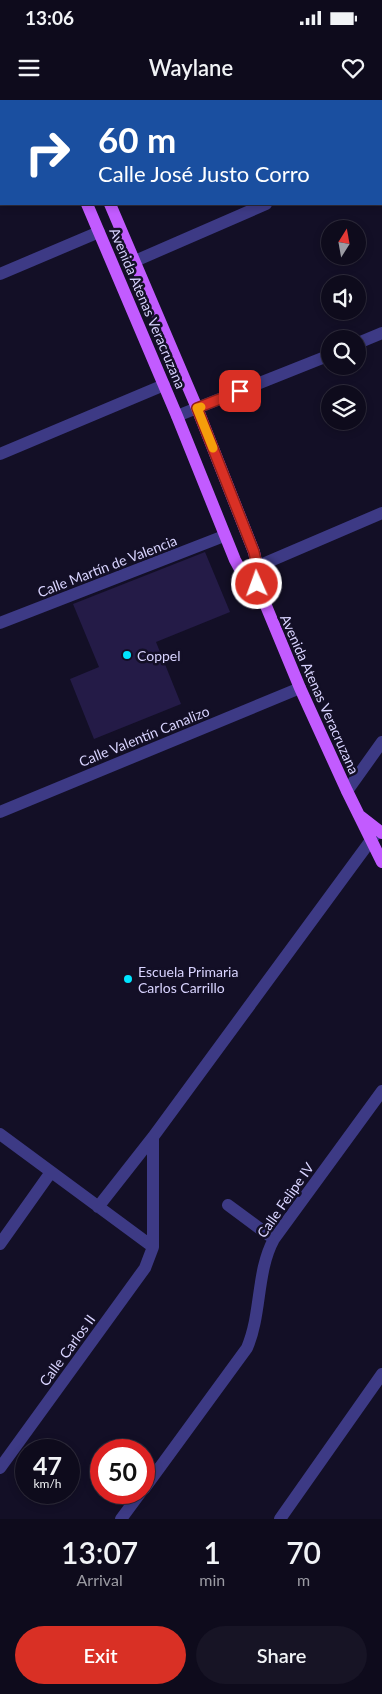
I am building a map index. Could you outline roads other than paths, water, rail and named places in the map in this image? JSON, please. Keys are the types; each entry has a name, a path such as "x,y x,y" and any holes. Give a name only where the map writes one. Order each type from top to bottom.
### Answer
{"main road":[{"name":"Avenida Atenas Veracruzana","path":"87,205 177,416 224,536 242,573 257,584"},
{"name":"Avenida Atenas Veracruzana","path":"110,205 197,408 254,552 257,566 257,584 300,688 358,815 377,834 382,862"}],"street":[{"path":"135,261 264,205"},
{"path":"0,274 99,232"},
{"path":"366,340 382,333"},
{"path":"177,416 321,358"},
{"path":"0,454 164,385"},
{"path":"242,573 382,513"},
{"name":"Calle Martín de Valencia","path":"0,623 224,536"},
{"name":"Calle Valentín Canalizo","path":"0,812 300,688"},
{"path":"347,792 382,742"},
{"path":"98,1207 153,1137 377,834"},
{"name":"Calle Felipe IV","path":"155,1474 247,1348 256,1321 264,1264 274,1239 382,1091"},
{"path":"0,1134 153,1247"},
{"path":"153,1137 153,1247"},
{"path":"0,1244 51,1172"},
{"path":"228,1205 274,1239"},
{"name":"Calle Carlos II","path":"0,1468 145,1268 153,1247"},
{"path":"280,1519 382,1374"},
{"path":"122,1519 133,1504"}],"place":[{"name":"Coppel","path":"127,655"},
{"name":"Escuela Primaria Carlos Carrillo","path":"128,979"}]}
